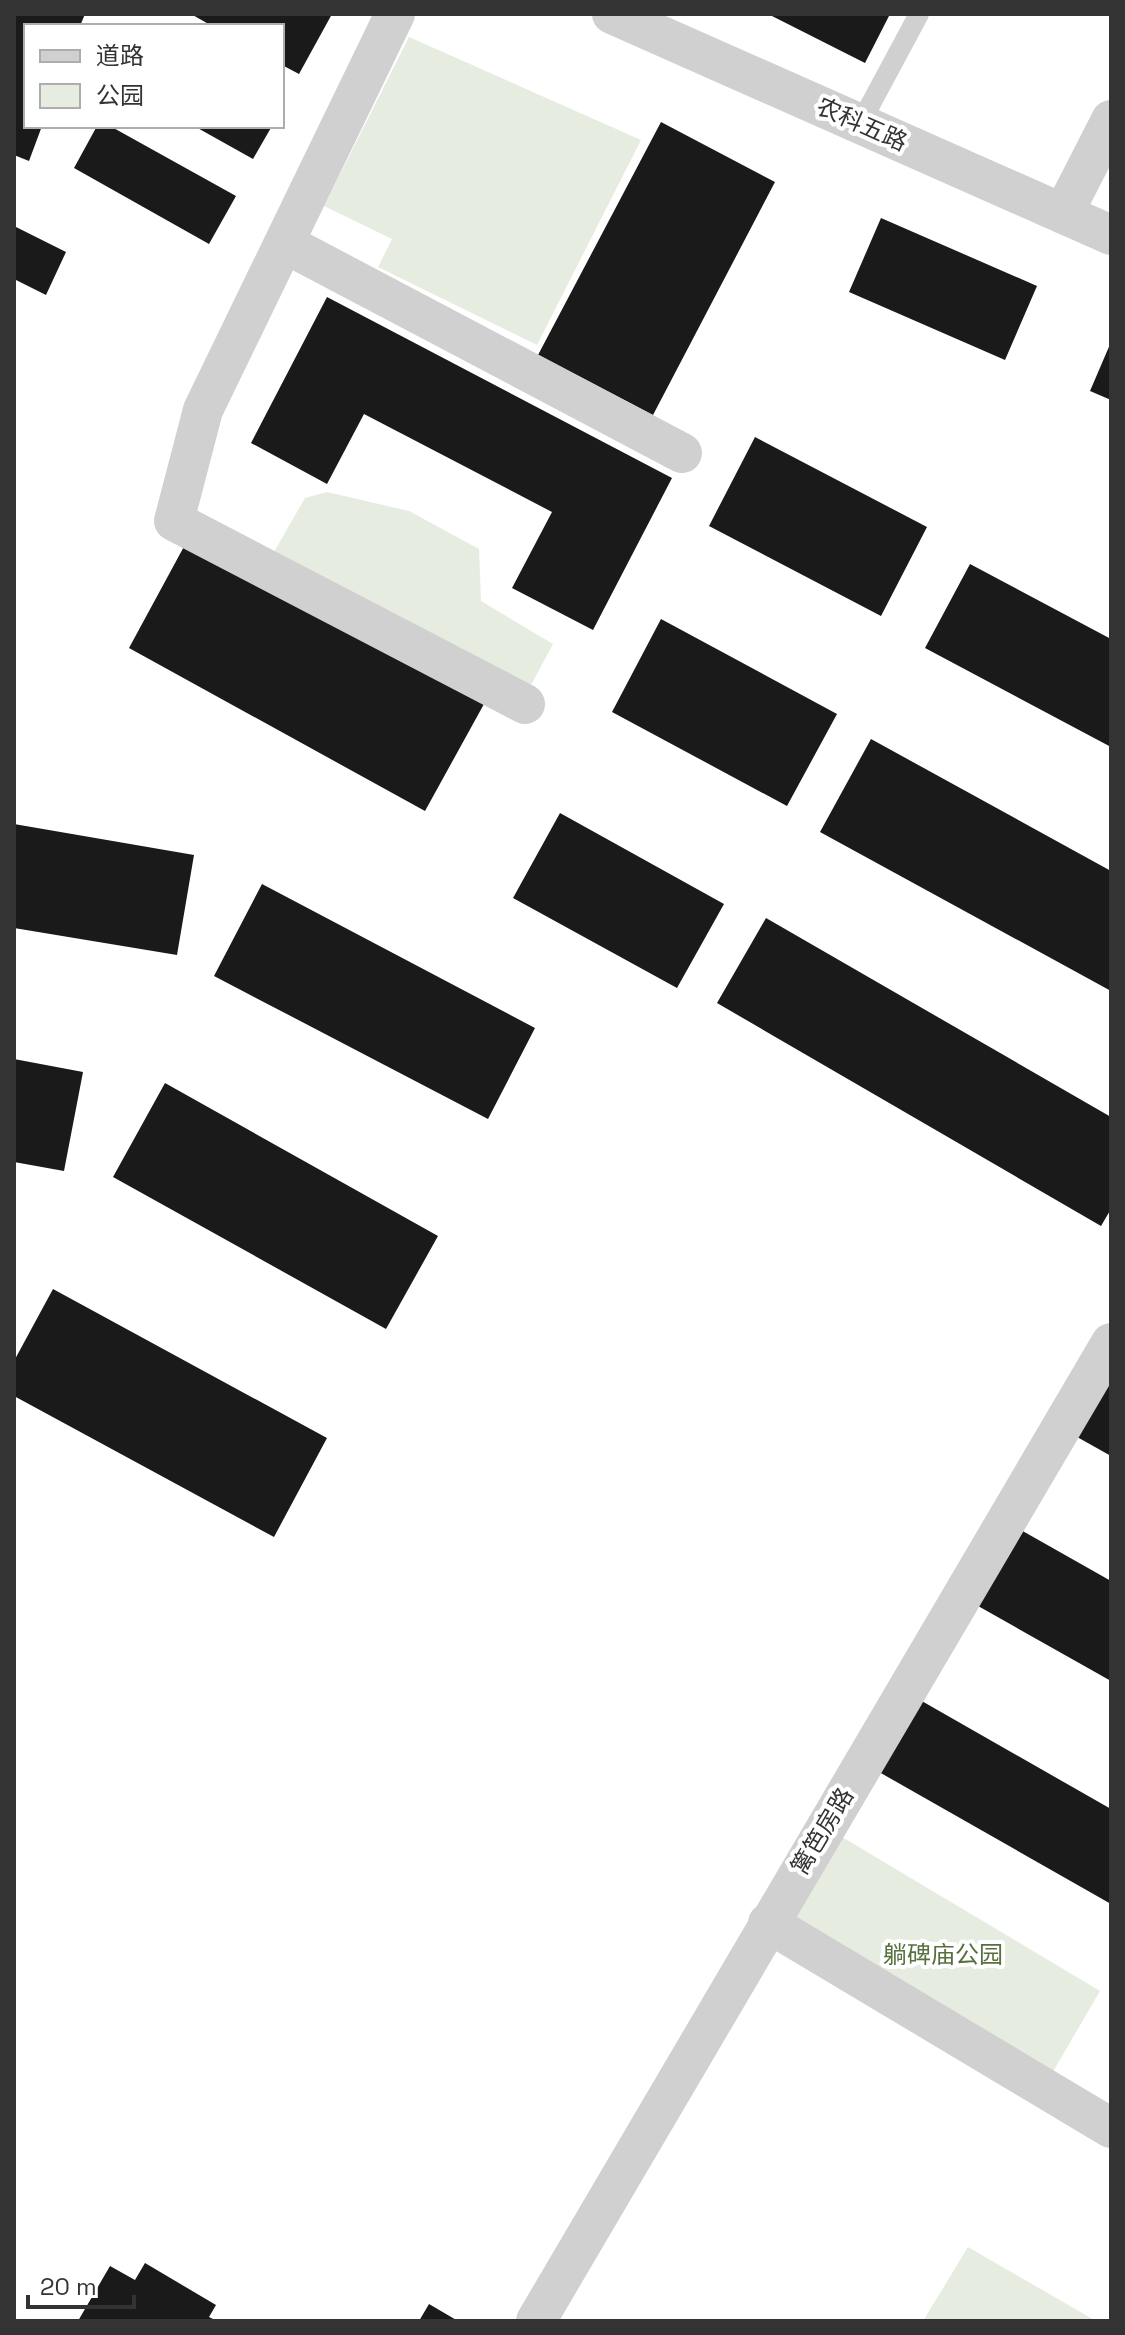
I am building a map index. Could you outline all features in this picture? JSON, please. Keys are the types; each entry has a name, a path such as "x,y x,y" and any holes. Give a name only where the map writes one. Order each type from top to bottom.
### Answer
{"street":[{"path":"395,14 203,410 174,521 525,704"},
{"name":"农科五路","path":"612,14 1111,235"},
{"path":"1063,214 1111,120"},
{"path":"284,243 682,453"},
{"name":"篱笆房路","path":"536,2321 1111,1343"},
{"path":"768,1923 1111,2128"}],"lane":[{"path":"860,124 919,14"}],"green space":[{"path":"409,37 641,140 537,345 378,267 392,239 324,206"},
{"path":"327,492 409,511 479,549 481,601 553,644 530,687 274,552 305,498"},
{"name":"躺碑庙公园","path":"837,1834 1100,1991 1051,2075 787,1917"},
{"path":"968,2247 1096,2321 923,2321"}],"building":[{"path":"14,14 85,14 81,24 24,24 24,128 41,128 29,161 14,155"},
{"path":"191,14 332,14 299,74 284,66 284,24 208,24"},
{"path":"768,14 890,14 865,63"},
{"path":"661,122 775,182 653,415 538,355"},
{"path":"96,128 114,128 236,196 209,244 74,168"},
{"path":"198,128 271,128 253,159"},
{"path":"881,218 1037,286 1005,360 849,292"},
{"path":"14,226 66,252 46,295 14,279"},
{"path":"327,297 672,478 593,630 512,588 552,512 364,414 327,484 251,443"},
{"path":"1111,342 1111,400 1090,391"},
{"path":"755,437 927,527 881,616 709,526"},
{"path":"187,541 484,704 425,811 129,648"},
{"path":"970,564 1111,639 1111,747 925,648"},
{"path":"661,619 837,714 787,806 612,712"},
{"path":"871,739 1111,871 1111,991 820,832"},
{"path":"560,813 724,904 677,988 513,898"},
{"path":"14,824 194,855 177,955 14,928"},
{"path":"262,884 535,1028 488,1119 214,976"},
{"path":"766,918 1111,1117 1111,1209 1101,1226 717,1003"},
{"path":"14,1059 83,1072 64,1171 14,1162"},
{"path":"165,1083 438,1236 386,1329 113,1177"},
{"path":"53,1289 327,1438 274,1537 14,1396 14,1361"},
{"path":"1111,1360 1111,1456 1070,1433"},
{"path":"1014,1526 1111,1581 1111,1681 971,1602"},
{"path":"913,1696 1111,1809 1111,1904 872,1768"},
{"path":"145,2263 216,2305 209,2317 217,2321 78,2321 110,2266 135,2280"},
{"path":"429,2304 458,2321 419,2321"}]}
